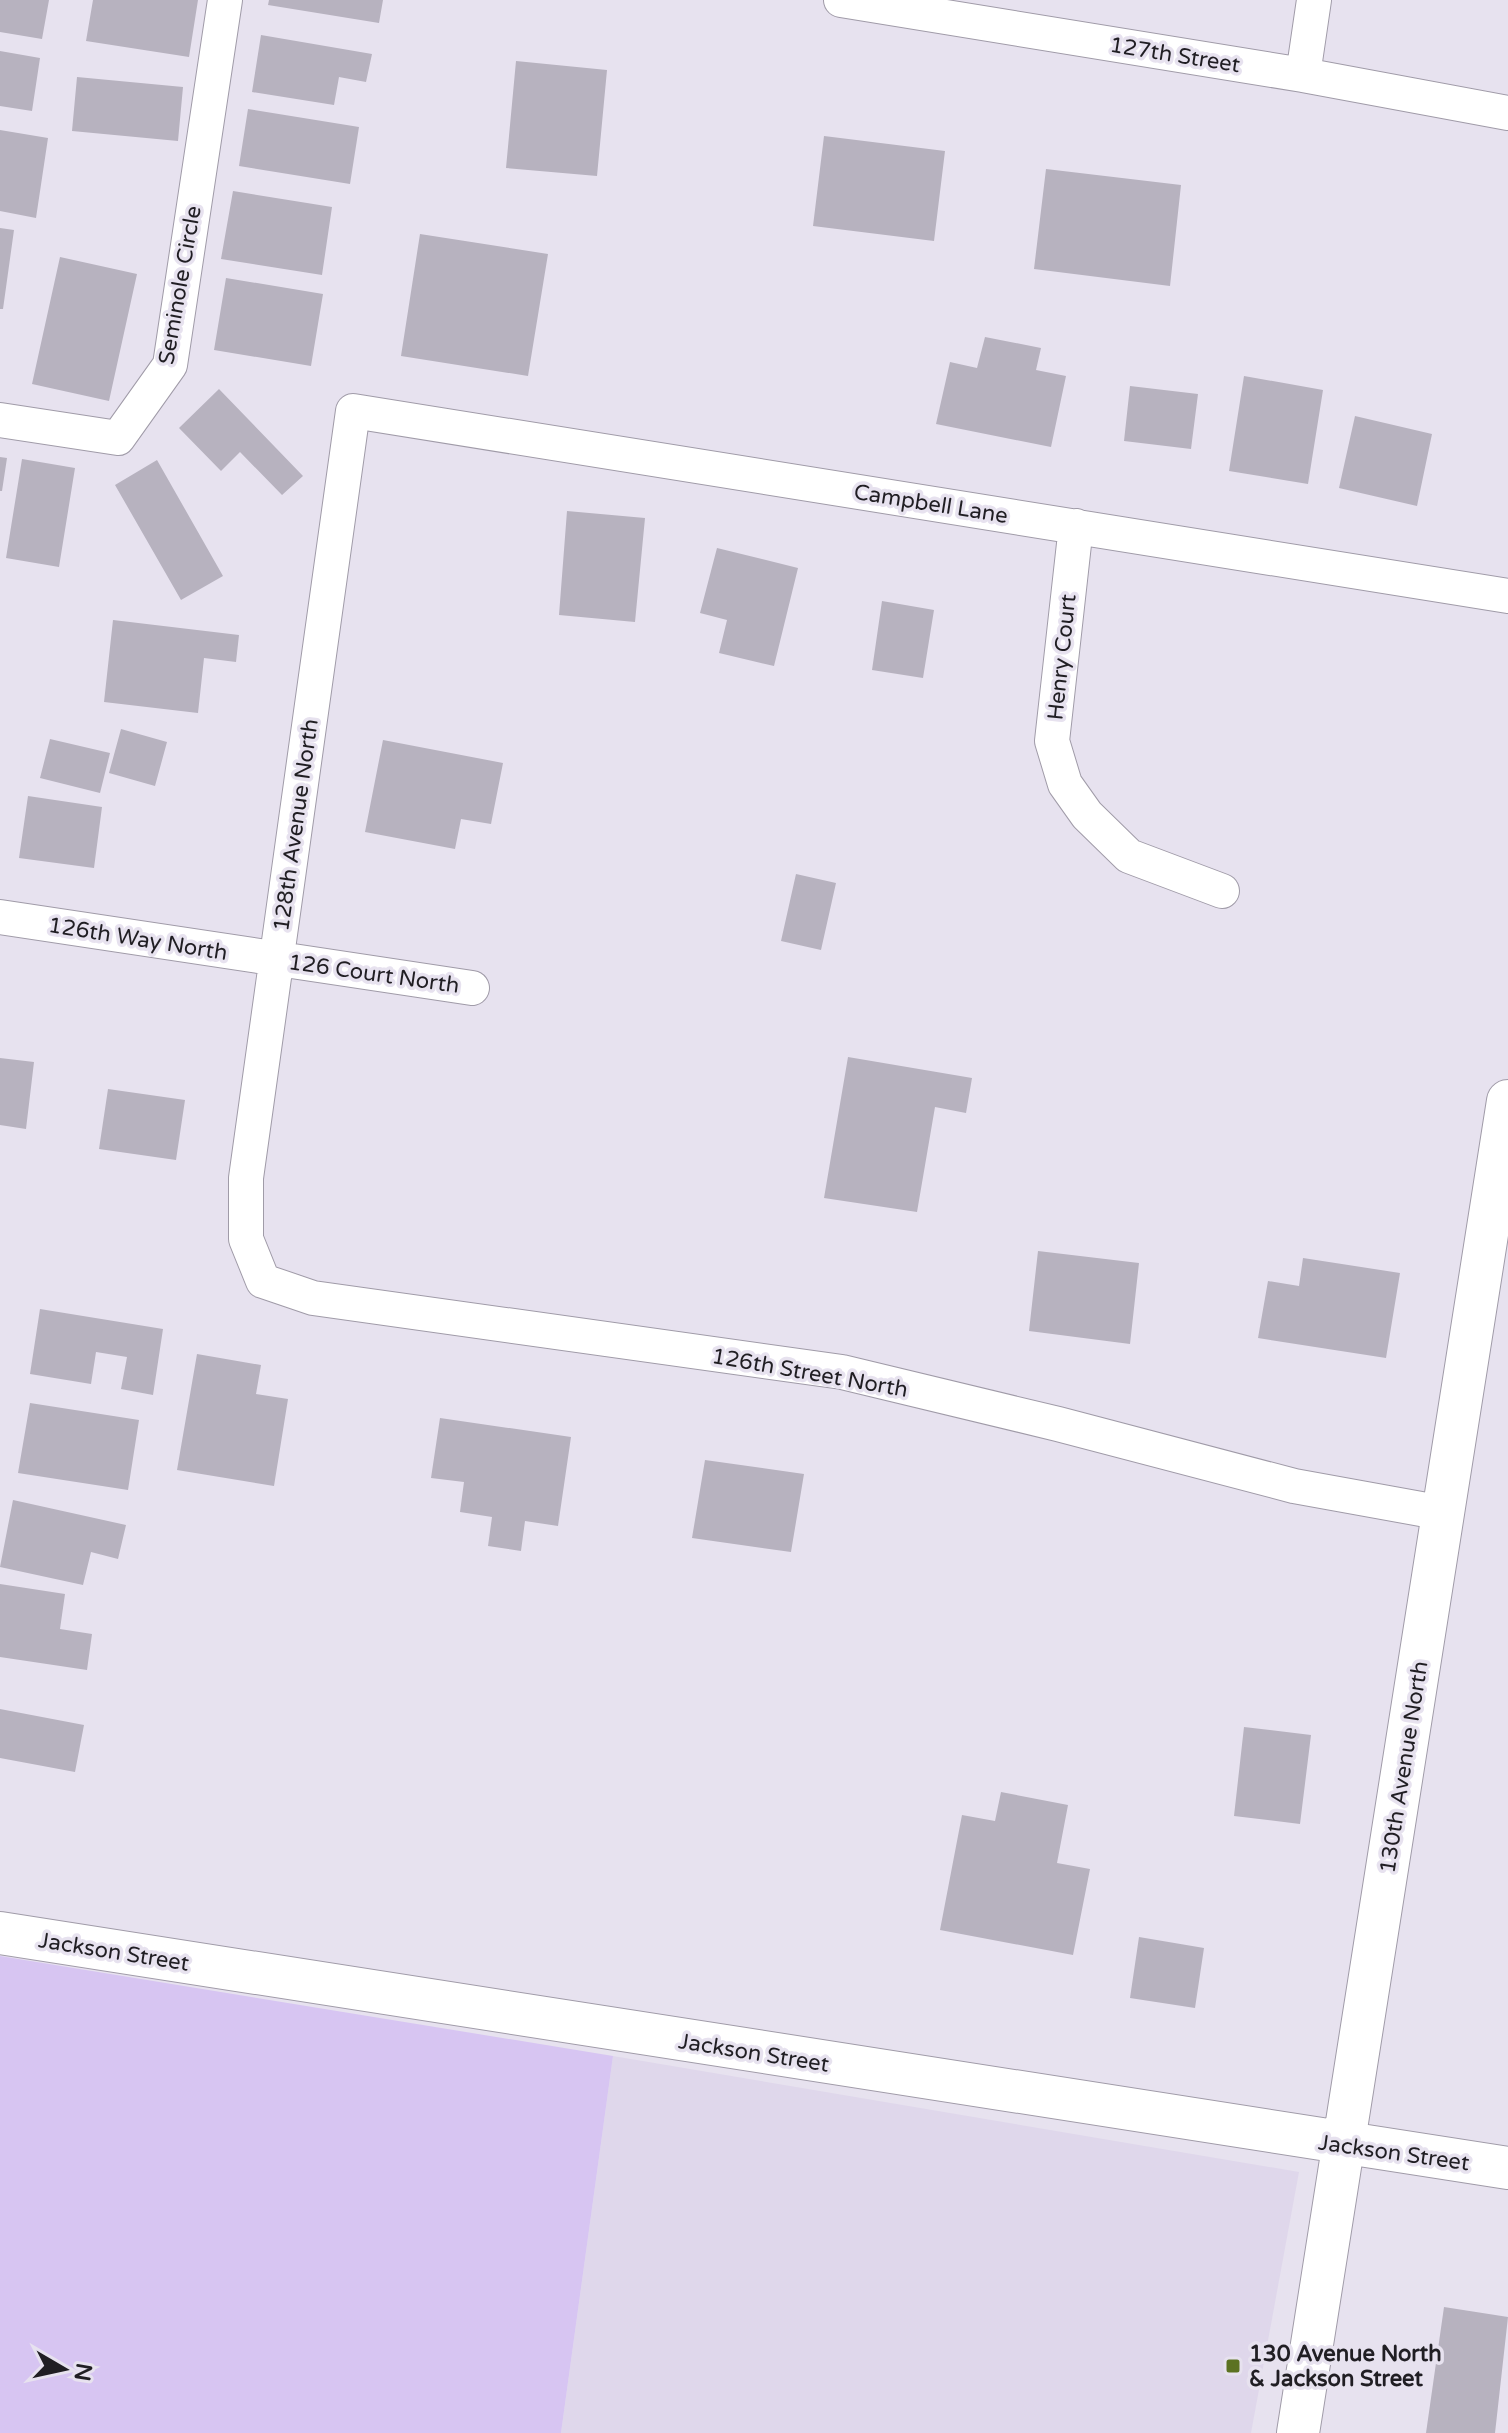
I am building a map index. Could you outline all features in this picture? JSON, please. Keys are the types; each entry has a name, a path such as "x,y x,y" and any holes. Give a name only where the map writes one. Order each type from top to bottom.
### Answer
{"street":[{"name":"Seminole Circle","path":"0,420 118,438 170,365 225,0"},
{"name":"127th Street","path":"841,0 1303,75 1508,113"},
{"path":"1303,75 1314,0"},
{"name":"Campbell Lane","path":"353,411 1508,596"},
{"name":"128th Avenue North","path":"246,1239 246,1178 353,411"},
{"name":"Henry Court","path":"1076,526 1052,741 1065,784 1087,815 1129,856 1222,891"},
{"name":"126th Way North","path":"0,917 276,959"},
{"name":"126 Court North","path":"276,959 472,988"},
{"name":"130th Avenue North","path":"1298,2433 1508,1101"},
{"name":"126th Street North","path":"246,1239 263,1281 313,1298 842,1372 1294,1486 1443,1513"},
{"name":"Jackson Street","path":"0,1933 1344,2145 1508,2168"}],"shaded area":[{"path":"0,1956 613,2056 561,2433 0,2433"},
{"path":"613,2056 1299,2172 1251,2433 561,2433"}],"building":[{"path":"0,0 49,0 42,39 0,32"},
{"path":"93,0 198,0 189,57 86,41"},
{"path":"269,0 383,0 379,23 268,5"},
{"path":"261,35 372,54 366,82 339,77 334,105 252,92"},
{"path":"0,51 40,58 32,111 0,106"},
{"path":"516,61 607,70 597,176 506,168"},
{"path":"77,77 183,87 178,141 72,131"},
{"path":"248,109 359,127 350,184 239,166"},
{"path":"0,130 48,138 36,218 0,211"},
{"path":"824,136 945,151 934,241 813,226"},
{"path":"1046,169 1181,185 1170,286 1034,269"},
{"path":"233,191 332,207 322,275 221,259"},
{"path":"0,228 14,230 3,309 0,309"},
{"path":"420,234 548,254 528,376 401,356"},
{"path":"60,257 137,274 109,401 32,384"},
{"path":"226,278 323,294 311,366 214,350"},
{"path":"985,337 1041,348 1036,370 1066,376 1051,447 936,424 950,362 977,368"},
{"path":"1244,376 1323,390 1308,484 1229,471"},
{"path":"1130,386 1198,394 1191,449 1124,441"},
{"path":"219,389 303,476 282,495 240,452 221,471 179,428"},
{"path":"1355,416 1432,434 1417,506 1339,488"},
{"path":"0,457 7,458 2,491 0,491"},
{"path":"22,459 75,468 59,567 6,558"},
{"path":"157,460 223,576 181,600 115,485"},
{"path":"567,511 645,518 635,622 559,615"},
{"path":"717,548 798,568 774,666 719,653 727,620 700,613"},
{"path":"882,601 934,610 923,678 872,670"},
{"path":"113,620 239,635 236,662 204,658 198,713 104,702"},
{"path":"121,729 167,742 155,786 109,773"},
{"path":"50,739 110,753 100,793 40,778"},
{"path":"383,740 503,763 491,824 461,819 455,849 365,832"},
{"path":"28,796 102,807 94,868 19,858"},
{"path":"796,874 836,883 821,950 781,941"},
{"path":"848,1057 972,1078 966,1113 935,1107 917,1212 824,1198"},
{"path":"0,1058 34,1062 26,1129 0,1125"},
{"path":"108,1089 185,1100 176,1160 99,1149"},
{"path":"1038,1251 1139,1263 1130,1344 1029,1331"},
{"path":"1303,1258 1400,1273 1386,1358 1258,1338 1268,1281 1299,1286"},
{"path":"40,1309 163,1329 153,1395 121,1389 127,1357 96,1352 91,1384 30,1374"},
{"path":"197,1354 261,1365 256,1394 288,1399 274,1486 177,1470"},
{"path":"30,1403 139,1420 128,1490 18,1473"},
{"path":"440,1418 571,1437 558,1526 525,1521 521,1551 488,1546 492,1517 460,1512 464,1482 431,1478"},
{"path":"705,1460 804,1474 791,1552 692,1538"},
{"path":"13,1500 126,1525 118,1559 91,1552 83,1585 0,1567"},
{"path":"0,1584 65,1594 60,1629 92,1634 87,1670 0,1657"},
{"path":"0,1709 84,1725 75,1772 0,1758"},
{"path":"1244,1727 1311,1735 1300,1824 1234,1816"},
{"path":"1001,1792 1068,1805 1057,1863 1090,1869 1073,1955 940,1930 962,1815 995,1821"},
{"path":"1139,1937 1204,1948 1195,2008 1130,1998"},
{"path":"1444,2307 1508,2317 1495,2433 1426,2433"}],"place":[{"name":"130 Avenue North & Jackson Street","path":"1233,2366"}]}
